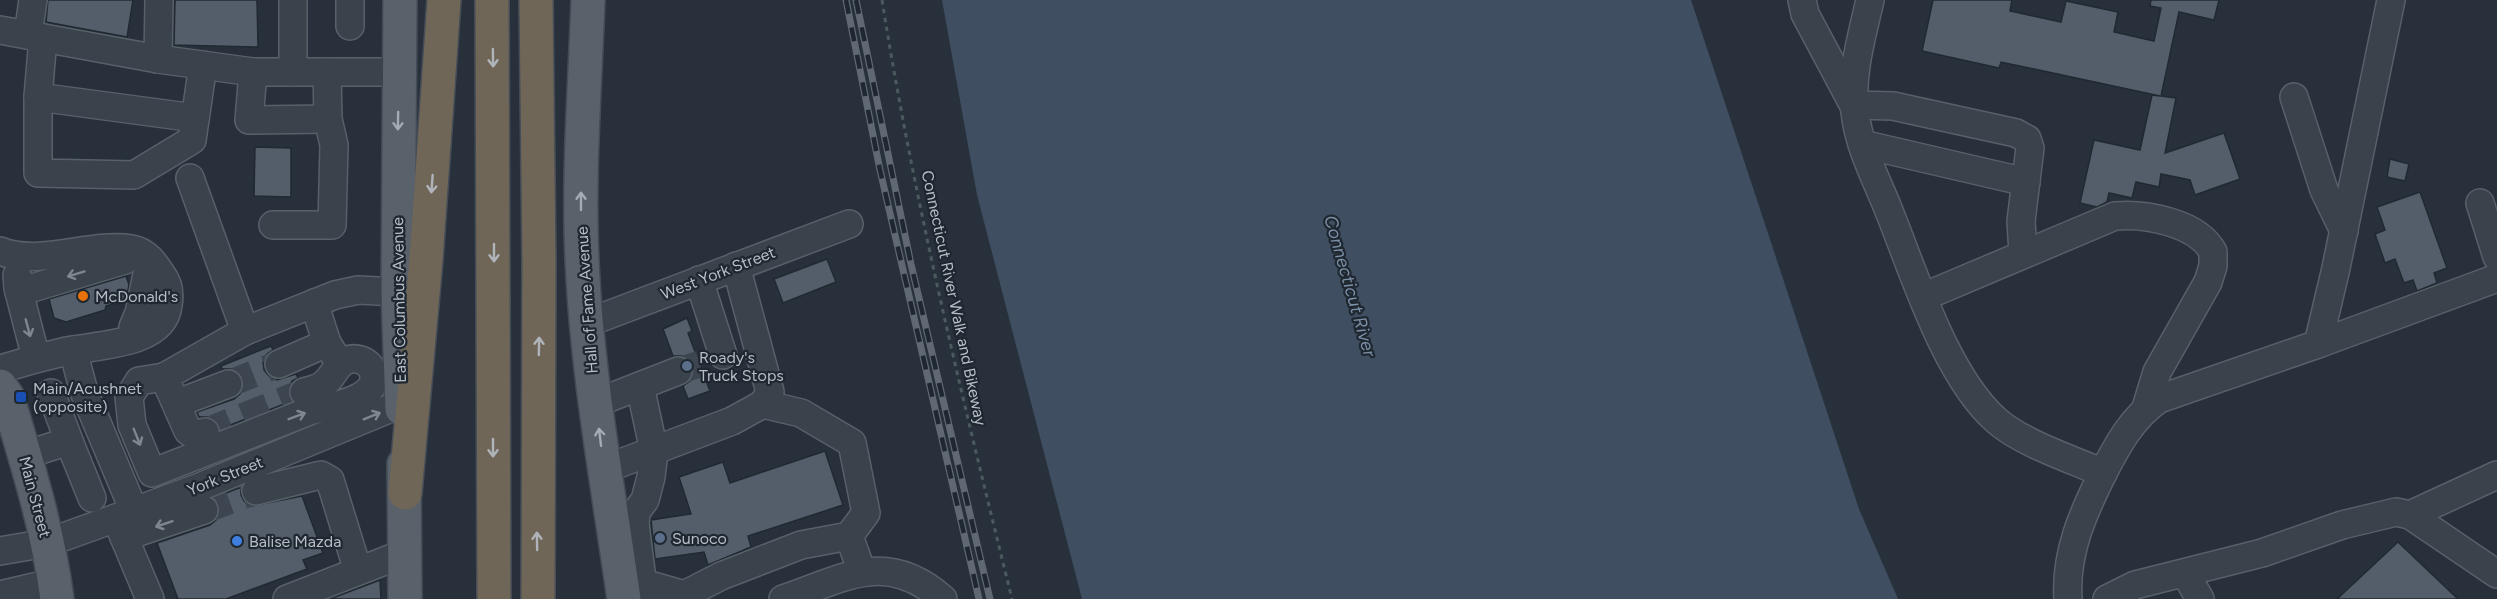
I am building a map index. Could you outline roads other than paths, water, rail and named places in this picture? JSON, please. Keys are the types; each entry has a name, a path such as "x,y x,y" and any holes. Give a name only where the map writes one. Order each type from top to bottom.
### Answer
{"highway":[{"path":"405,493 426,260 444,0"},
{"path":"492,0 494,599"},
{"path":"536,0 538,599"},
{"path":"538,167 556,0"}],"main road":[{"name":"East Columbus Avenue","path":"400,0 398,292 405,493 405,599"},
{"name":"Hall of Fame Avenue","path":"588,0 581,195 582,260 587,323 605,470 624,526 630,591"},
{"name":"Main Street","path":"1,383 38,498 56,590"}],"street":[{"path":"33,0 38,97 38,173 134,175 192,140 203,65"},
{"path":"158,59 159,0"},
{"path":"293,0 293,72"},
{"path":"1802,0 1805,14 1854,105"},
{"path":"1870,0 1857,61 1854,105 1862,144 1923,297 1964,379 1997,421 2050,450 2103,473"},
{"path":"2318,344 2344,231 2391,0"},
{"path":"0,30 158,59 253,72 399,72"},
{"path":"253,72 249,120 328,119"},
{"path":"273,225 332,225 334,145 328,119 327,72"},
{"path":"38,97 195,118"},
{"path":"2294,97 2324,190 2344,231"},
{"path":"1854,105 1893,106 2016,133 2026,139 2030,148 2020,221 2023,254"},
{"path":"1862,144 2026,182"},
{"path":"190,178 245,331"},
{"path":"2480,203 2497,257"},
{"path":"1923,297 2071,235 2100,220 2121,215 2146,217 2184,228 2199,235 2210,246 2214,259 2208,282 2157,372 2146,408"},
{"name":"West York Street","path":"587,323 849,224"},
{"path":"1,383 36,358 77,349 107,346 155,329 163,321 168,310 169,297 165,279 146,254 130,248 10,253 17,272 19,292 36,358"},
{"path":"19,292 122,261 134,261 156,286 157,310 151,320 102,337 77,349"},
{"path":"605,470 732,420 764,404 770,392 736,266"},
{"path":"2068,599 2068,575 2074,542 2090,499 2124,435 2146,408 2170,394 2318,344 2497,278"},
{"path":"699,280 700,363"},
{"path":"162,501 132,425 129,397 139,381 164,377 245,331 335,295 358,290 398,292"},
{"path":"304,392 324,385 333,353 314,303"},
{"path":"596,403 756,342"},
{"path":"77,349 84,392 150,599"},
{"path":"152,473 312,410 334,406 362,395 370,389 374,380 374,372 369,364 333,353 279,364"},
{"path":"164,377 178,403 188,431 194,435 206,432"},
{"path":"178,403 228,384"},
{"path":"624,526 645,500 654,451 640,386"},
{"path":"51,393 92,498"},
{"name":"York Street","path":"0,551 47,543 125,522 162,501 401,404"},
{"path":"630,591 653,586 687,598 690,592 721,576 801,545 849,536 866,513 852,443 801,413 764,404"},
{"path":"25,455 69,441"},
{"path":"256,491 321,475 330,480 358,571"},
{"path":"2410,515 2497,475"},
{"path":"125,522 204,510"},
{"path":"2107,599 2135,585 2262,553 2342,525 2396,512 2410,515 2497,574"},
{"path":"849,536 862,573"},
{"path":"287,599 405,553"},
{"path":"783,599 862,573 883,569 907,575 928,586 943,599"},
{"path":"2185,573 2200,599"},
{"path":"0,596 56,590"}],"water":[{"name":"Connecticut River","path":"942,0 1691,0 1859,509 1898,599 1082,599 977,195"}],"tunnel":[{"path":"228,384 279,364"},
{"path":"678,371 700,364"},
{"path":"205,432 304,392"},
{"path":"204,510 256,491"}],"railway":[{"path":"846,0 880,170 979,599"},
{"path":"856,0 911,264 990,599"}],"place":[{"name":"McDonald's","path":"83,296"},
{"name":"Roady's Truck Stops","path":"687,366"},
{"name":"Main/Acushnet (opposite)","path":"21,397"},
{"name":"Sunoco","path":"660,538"},
{"name":"Balise Mazda","path":"237,541"}]}
